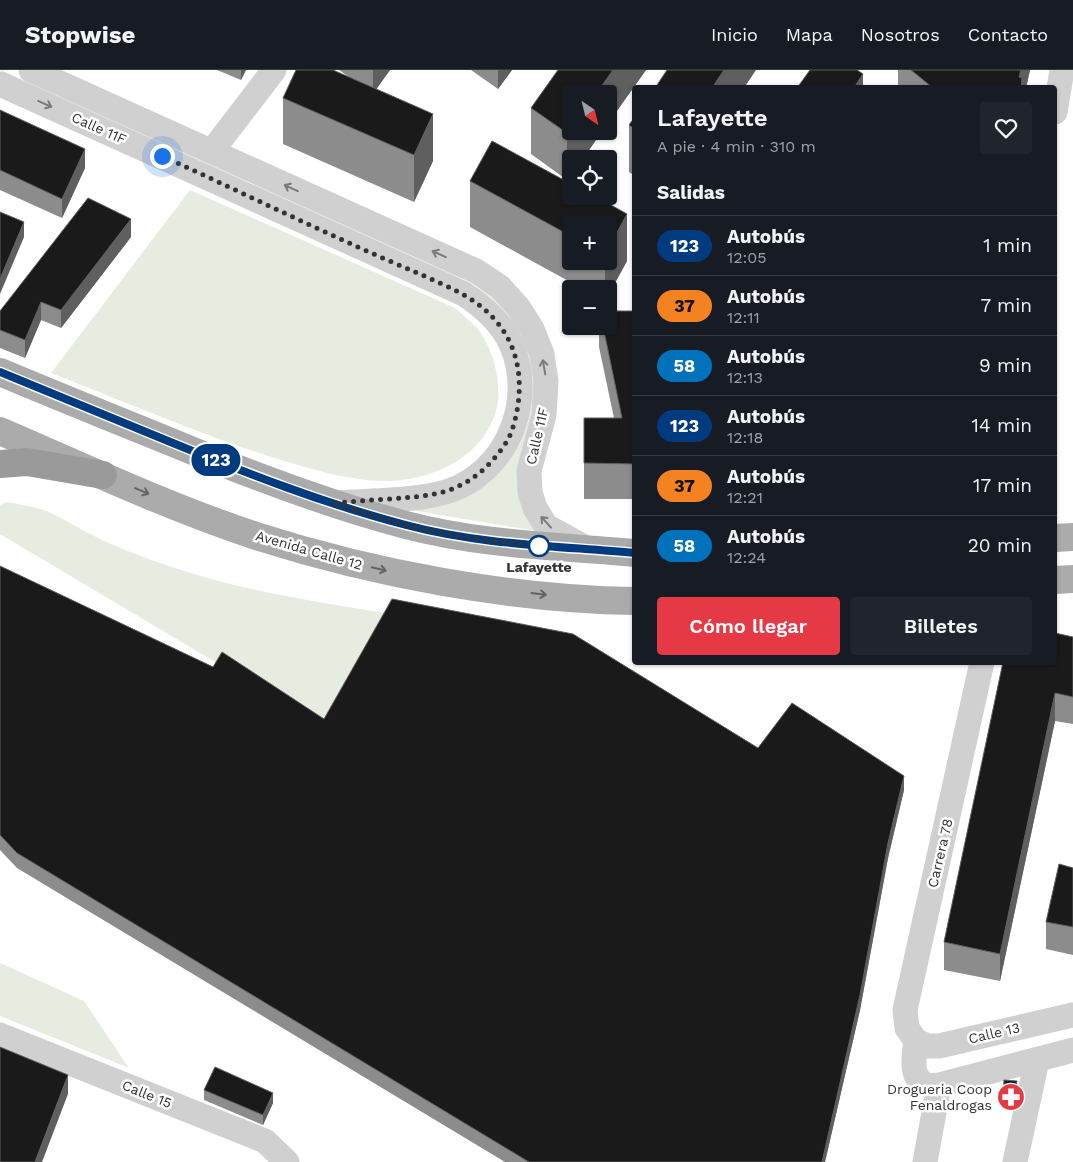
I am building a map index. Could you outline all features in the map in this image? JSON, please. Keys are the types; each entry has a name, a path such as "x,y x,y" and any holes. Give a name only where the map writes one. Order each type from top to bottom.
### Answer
{"highway":[{"path":"0,464 27,462 103,475"}],"main road":[{"path":"6,375 217,461 332,503 408,526 512,544 632,553"},
{"name":"Avenida Calle 12","path":"0,431 191,512 256,536 387,572 469,586 554,596 632,601"},
{"path":"1057,538 1073,536"},
{"path":"1057,580 1073,579"}],"street":[{"name":"Calle 11F","path":"31,70 476,270 500,287 518,307 532,329 542,354 546,381 544,415 529,472 530,492 535,508 546,526 586,548"},
{"path":"212,152 274,70"},
{"path":"1057,100 1062,70"},
{"name":"Calle 11F","path":"0,84 464,294 482,306 497,322 510,342 517,361 521,386 519,409 512,432 500,453 482,472 460,486 435,495 332,503"},
{"name":"Carrera 78","path":"916,1041 907,1028 905,1010 981,665"},
{"name":"Calle 13","path":"916,1041 927,1046 939,1046 1073,1014"},
{"name":"Calle 15","path":"0,1036 265,1141 287,1162"},
{"path":"916,1041 913,1062 918,1078 926,1085 939,1085 1073,1050"},
{"path":"1015,1162 1037,1060"},
{"path":"925,1162 939,1085"}],"shaded area":[{"path":"1,70 456,276 490,295 520,322 536,366 537,531 404,509 511,446 511,327 0,78"},
{"path":"190,190 458,310 483,336 492,355 497,376 497,407 491,425 481,440 453,464 418,477 381,481 355,479 316,470 249,450 51,373"},
{"path":"7,502 46,511 118,547 196,575 280,595 392,614 324,734 222,666 0,534 0,505"},
{"path":"0,963 84,1001 129,1068 0,1016"}],"building":[{"path":"296,70 333,70 433,114 414,155 283,98"},
{"path":"558,70 613,70 602,85 562,85 562,130 531,108"},
{"path":"667,70 724,70 714,85 657,85"},
{"path":"810,70 857,70 863,74 856,85 799,85"},
{"path":"911,70 1021,70 1019,77 1022,78 1021,85 929,85"},
{"path":"0,110 85,149 62,199 0,170"},
{"path":"492,141 562,179 562,205 611,205 627,214 617,232 617,215 562,215 562,231 470,181"},
{"path":"88,198 131,219 61,310 41,302 25,340 0,330 0,311"},
{"path":"0,212 24,222 0,279"},
{"path":"617,311 632,311 632,464 584,463 584,418 622,418 605,335 617,335"},
{"path":"0,566 213,667 222,652 324,719 392,599 573,634 758,748 792,703 904,776 888,843 860,995 822,1162 529,1162 17,853 0,835"},
{"path":"1057,633 1073,637 1073,697 1055,693 1000,954 944,942 1002,665 1057,665"},
{"path":"1059,864 1073,868 1073,927 1046,922"},
{"path":"0,1047 68,1075 35,1162 0,1162"},
{"path":"215,1067 273,1093 263,1115 204,1090"},
{"path":"1004,1080 1017,1081 1012,1103 1003,1103"}],"bus line":[{"name":"123","path":"0,372 279,485 408,526 512,544 632,553"}],"place":[{"name":"Lafayette","path":"539,546"},
{"name":"Drogueria Coop Fenaldrogas","path":"1011,1097"}],"route":[{"path":"162,156 464,294 482,306 497,322 510,342 517,361 521,386 519,409 512,432 500,453 482,472 460,486 435,495 332,503 408,526 475,539 539,546"}]}
